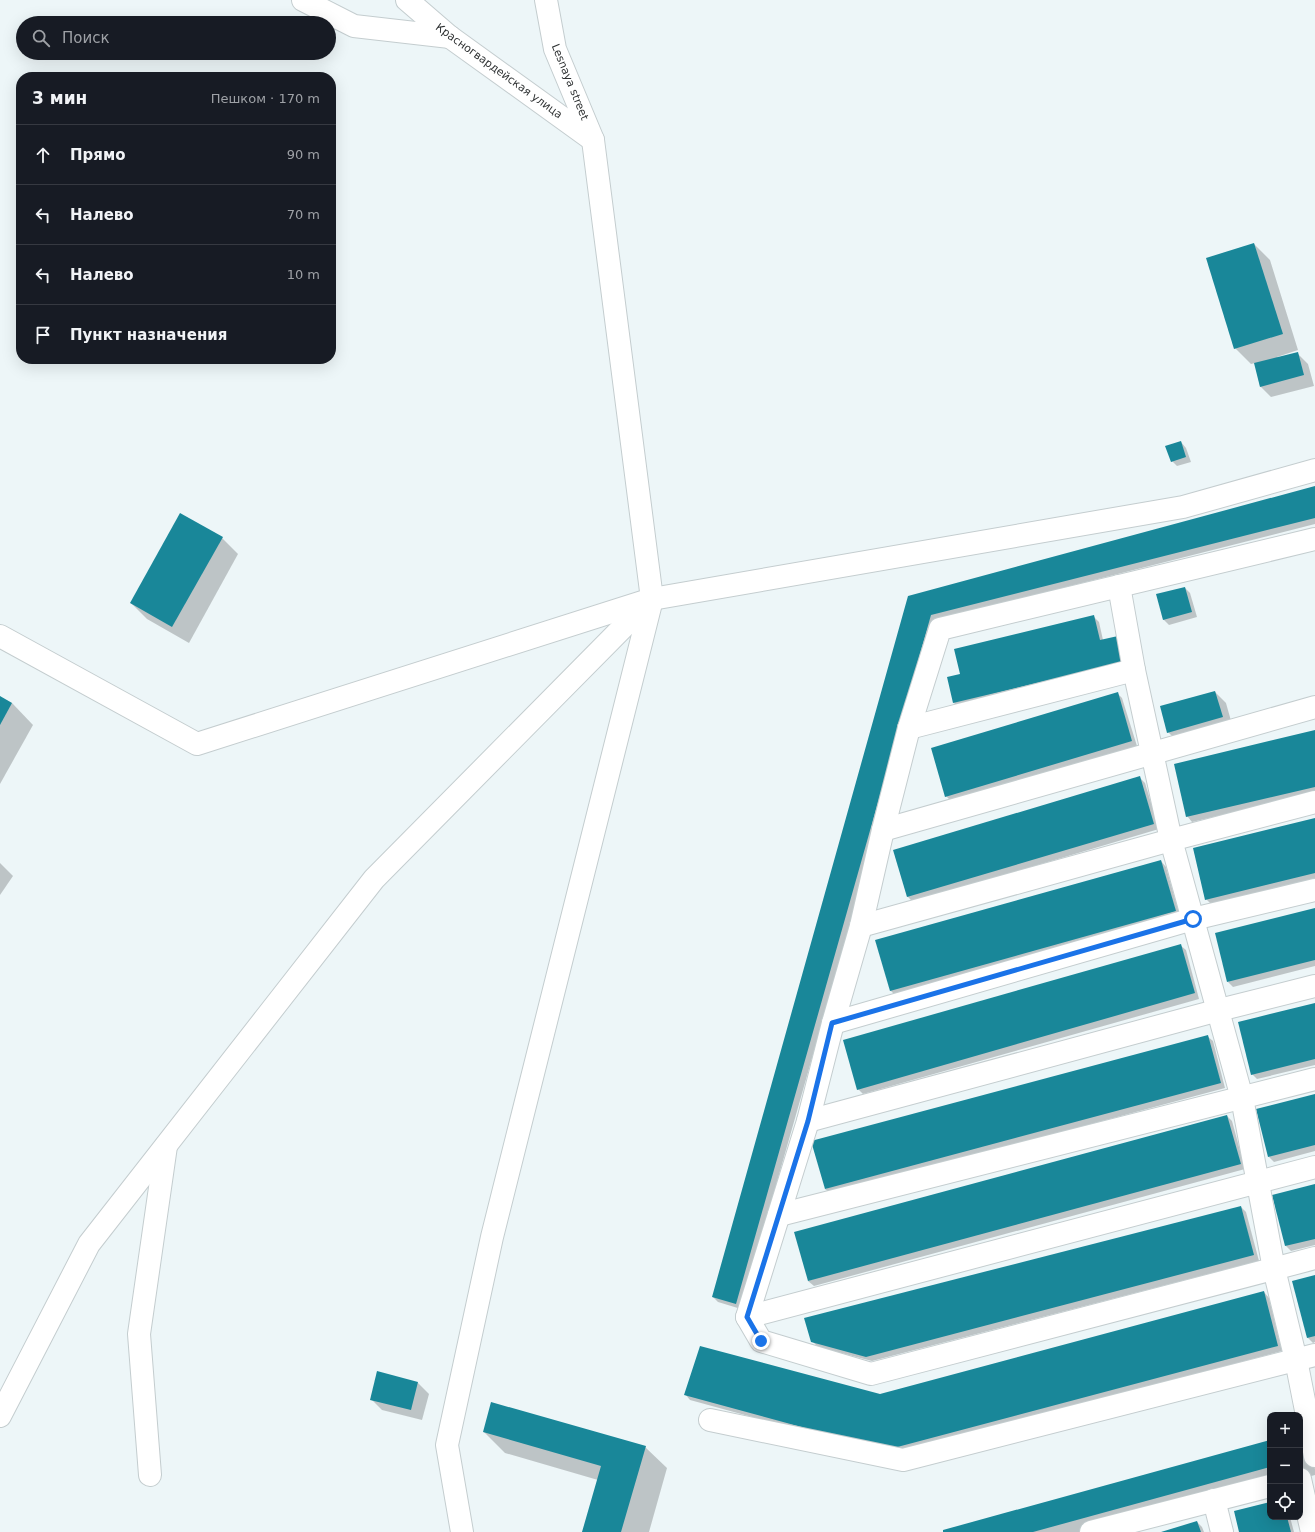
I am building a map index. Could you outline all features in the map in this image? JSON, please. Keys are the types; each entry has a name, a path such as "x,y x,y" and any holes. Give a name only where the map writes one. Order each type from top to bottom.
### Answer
{"street":[{"path":"303,0 334,16"},
{"name":"Красногвардейская улица","path":"407,0 450,37 594,140"},
{"name":"Lesnaya street","path":"546,0 555,49 594,140 652,599"},
{"path":"336,17 354,26 450,37"},
{"path":"0,636 198,744 652,599 1183,507 1315,470"},
{"path":"1315,539 940,629 909,728 883,830 861,926 832,1023 808,1121 747,1317 761,1341 871,1374 1315,1258"},
{"path":"1119,586 1134,670 1171,840 1242,1098 1274,1269 1306,1358 1315,1456"},
{"path":"0,1416 89,1244 374,879 652,599"},
{"path":"462,1532 448,1445 492,1237 652,599"},
{"path":"909,728 1134,670"},
{"path":"883,830 1315,707"},
{"path":"861,926 1171,840 1315,802"},
{"path":"832,1023 1193,919 1315,890"},
{"path":"808,1121 1219,1010 1315,986"},
{"path":"779,1215 1315,1079"},
{"path":"150,1475 139,1334 166,1145"},
{"path":"747,1317 1315,1167"},
{"path":"710,1420 903,1460 1306,1358"},
{"path":"1303,1478 1315,1474"},
{"path":"1301,1484 1312,1532"},
{"path":"1091,1532 1131,1527 1214,1500 1267,1487"},
{"path":"1214,1500 1222,1532"}],"building":[{"path":"1254,243 1283,334 1234,349 1206,258"},
{"path":"1298,352 1304,375 1260,387 1254,363"},
{"path":"1181,441 1186,457 1171,462 1165,446"},
{"path":"1315,486 1315,518 931,615 736,1304 712,1297 908,596"},
{"path":"180,513 223,537 172,627 130,603"},
{"path":"1185,587 1192,612 1163,620 1156,594"},
{"path":"1094,615 1100,640 1118,636 1124,662 953,703 947,677 960,674 954,649"},
{"path":"1215,691 1223,717 1167,733 1160,706"},
{"path":"1118,692 1132,741 945,797 931,748"},
{"path":"0,696 12,703 0,725"},
{"path":"1315,730 1315,787 1186,817 1174,764"},
{"path":"1140,776 1154,824 907,897 893,850"},
{"path":"1315,818 1315,873 1205,900 1193,848"},
{"path":"1161,860 1176,911 890,991 875,940"},
{"path":"1315,908 1315,960 1227,982 1215,933"},
{"path":"1181,944 1195,993 857,1090 843,1040"},
{"path":"1315,1003 1315,1059 1251,1075 1238,1022"},
{"path":"1208,1035 1221,1083 825,1189 811,1141"},
{"path":"1315,1094 1315,1145 1268,1157 1256,1109"},
{"path":"1227,1115 1241,1164 808,1281 794,1232"},
{"path":"1315,1184 1315,1239 1285,1246 1272,1195"},
{"path":"1241,1206 1254,1255 866,1357 811,1342 804,1318"},
{"path":"1315,1275 1315,1336 1307,1338 1292,1281"},
{"path":"1264,1291 1278,1346 886,1450 684,1395 700,1346 880,1394"},
{"path":"377,1371 418,1382 411,1410 370,1400"},
{"path":"491,1402 646,1446 621,1532 582,1532 601,1466 483,1432"},
{"path":"1267,1441 1267,1468 1033,1532 943,1532 943,1530"},
{"path":"1267,1503 1267,1520 1288,1520 1291,1532 1239,1532 1234,1511"},
{"path":"1197,1521 1201,1532 1161,1532"}],"route":[{"path":"761,1341 747,1317 808,1121 832,1023 1193,919"}]}
